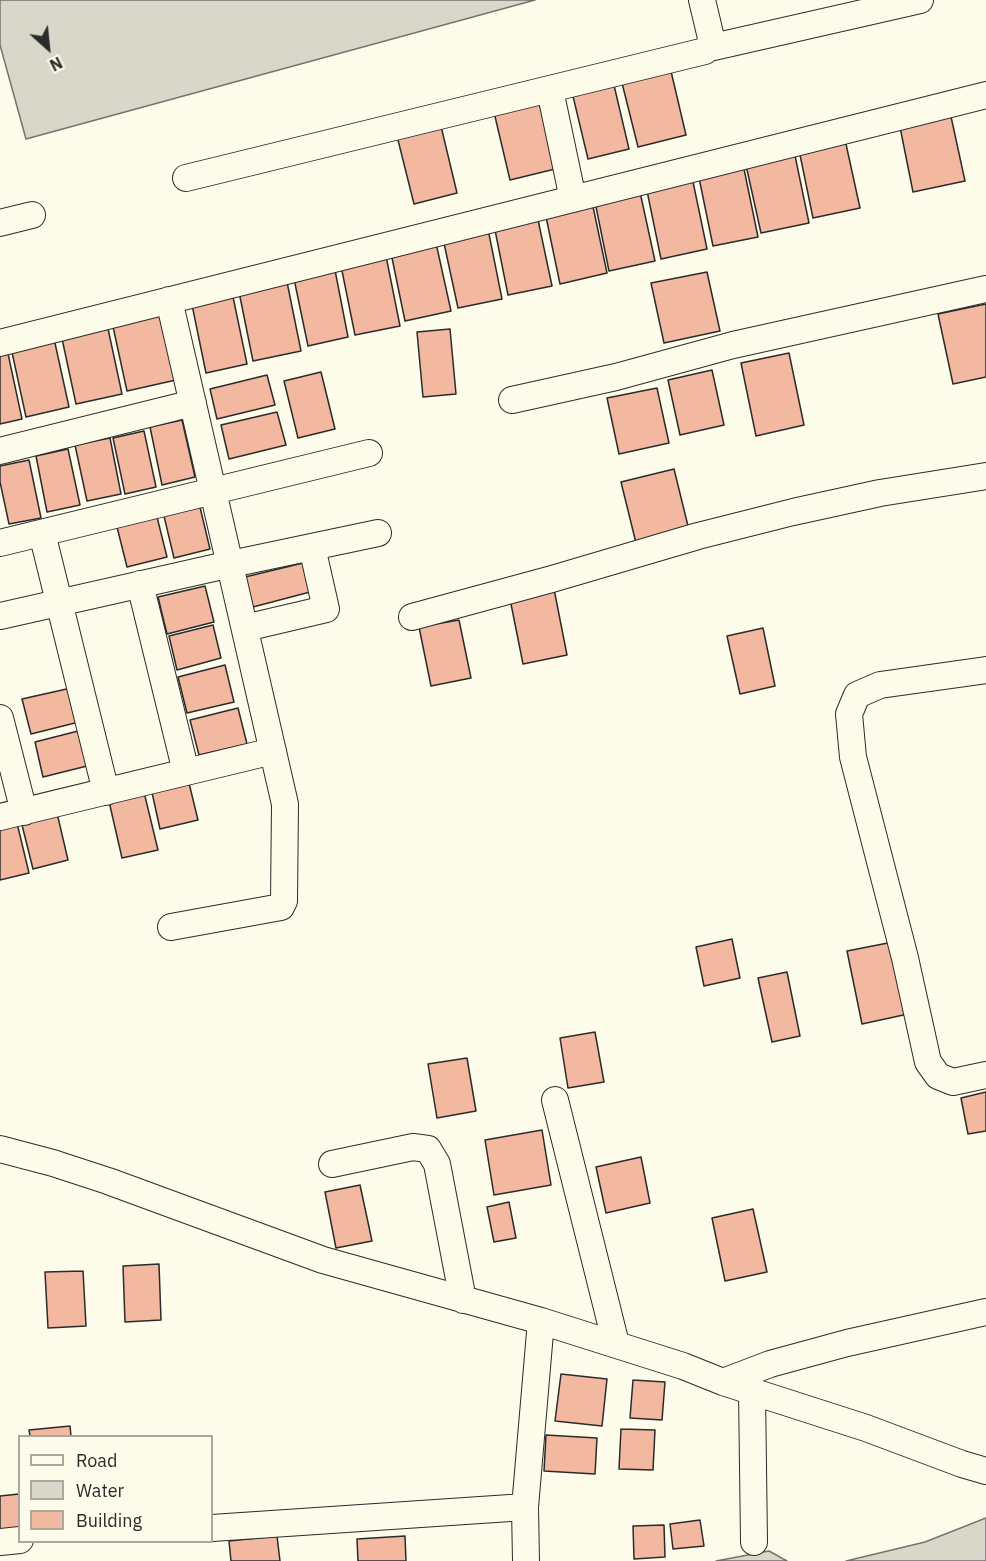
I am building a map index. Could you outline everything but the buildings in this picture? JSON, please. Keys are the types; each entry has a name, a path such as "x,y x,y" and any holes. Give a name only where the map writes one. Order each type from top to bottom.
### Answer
{"street":[{"path":"702,0 712,42 709,48"},
{"path":"186,178 549,90 705,51 709,48 920,0"},
{"path":"549,90 573,199"},
{"path":"0,343 986,94"},
{"path":"0,223 32,215"},
{"path":"512,400 616,377 733,345 986,289"},
{"path":"169,300 285,804 284,902 281,908 171,927"},
{"path":"0,452 193,403"},
{"path":"0,543 369,453"},
{"path":"412,617 698,536 793,512 986,476"},
{"path":"42,533 106,792"},
{"path":"0,616 378,533"},
{"path":"245,628 326,609 312,547"},
{"path":"140,584 186,772"},
{"path":"986,670 879,685 857,695 849,714 853,757 905,958 928,1062 938,1076 952,1082 986,1075"},
{"path":"0,718 12,814 273,751"},
{"path":"555,1100 616,1344"},
{"path":"332,1164 413,1147 428,1149 437,1164 463,1300"},
{"path":"0,1149 108,1181 323,1260 616,1344 723,1382 866,1428 986,1472"},
{"path":"723,1382 770,1365 847,1343 986,1312"},
{"path":"526,1561 525,1507 541,1321"},
{"path":"752,1391 754,1542"},
{"path":"213,1528 525,1507"},
{"path":"0,1542 18,1540"}],"water":[{"path":"0,0 535,0 26,139 0,45"},
{"path":"986,1518 986,1561 846,1561 925,1542"},
{"path":"769,1551 787,1561 716,1561"}]}
